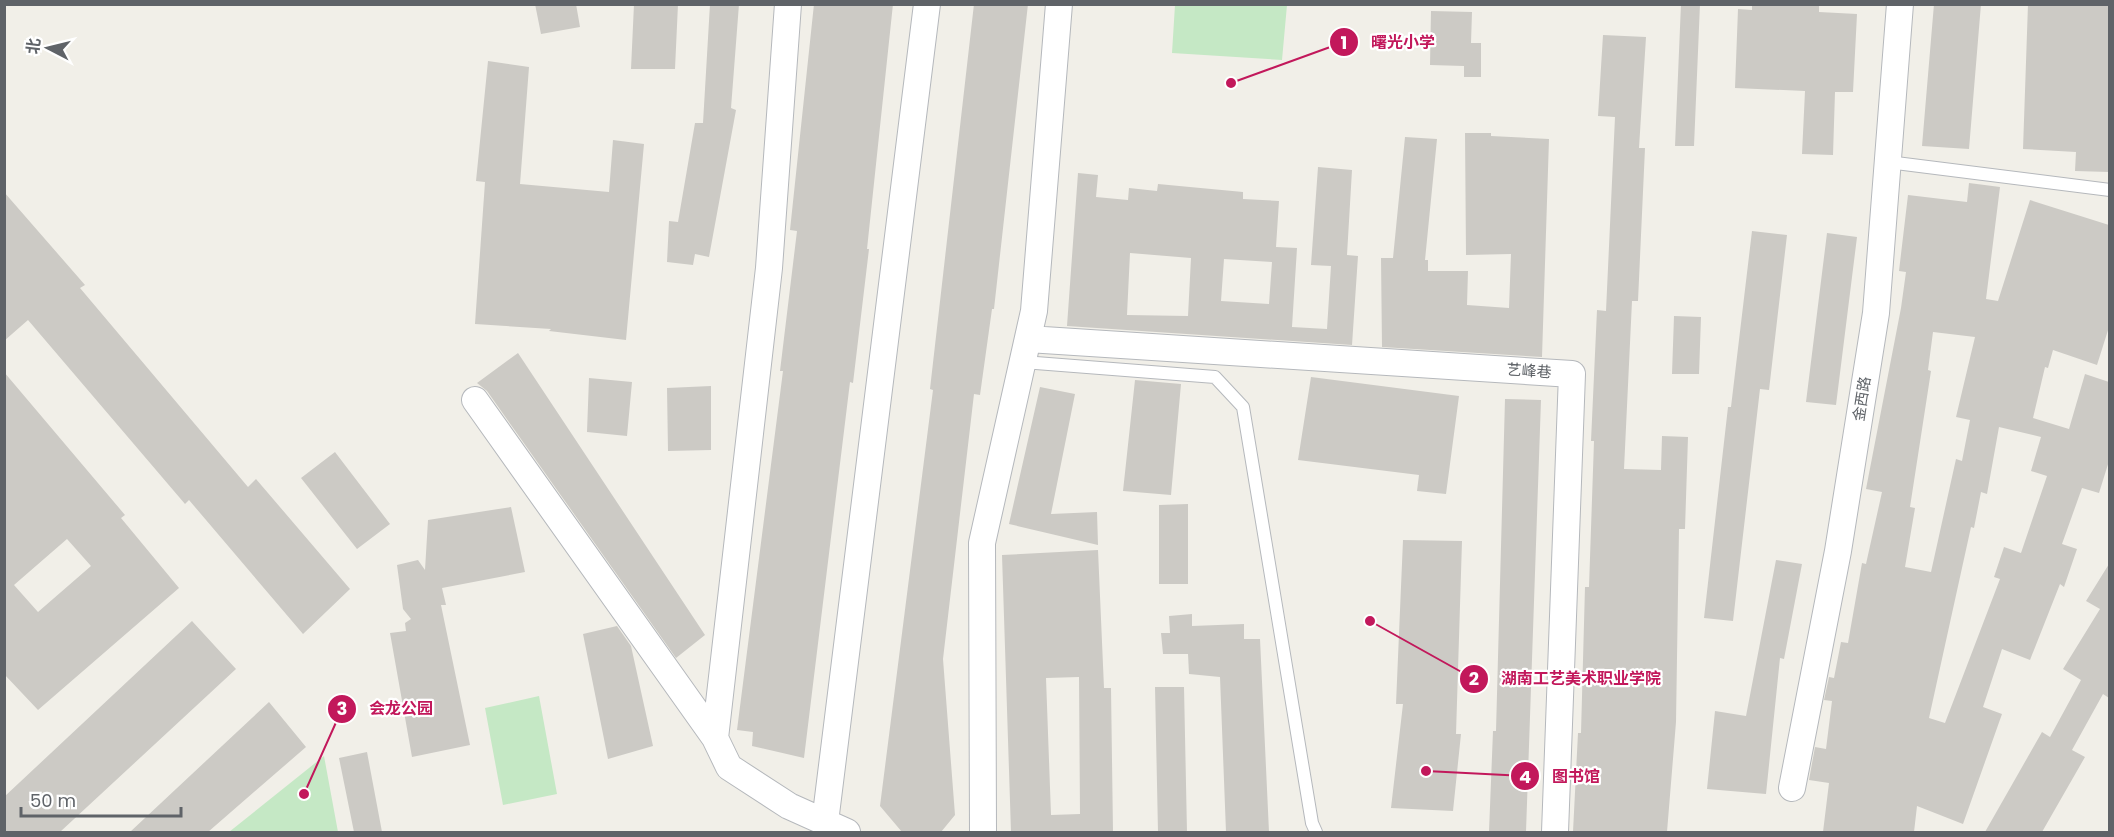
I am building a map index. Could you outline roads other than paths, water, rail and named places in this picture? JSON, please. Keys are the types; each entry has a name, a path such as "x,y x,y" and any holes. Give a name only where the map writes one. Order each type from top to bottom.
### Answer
{"street":[{"path":"715,738 769,268 788,4"},
{"path":"475,400 715,738 729,767 789,806 836,827 927,4"},
{"path":"983,832 982,543 1034,311 1059,4"},
{"name":"金西路","path":"1792,789 1838,551 1876,313 1900,4"},
{"name":"艺峰巷","path":"1026,350 1572,374 1555,832"}],"lane":[{"path":"1888,162 2109,190"},
{"path":"1026,350 1215,377 1243,407 1312,823 1316,832"}],"place":[{"name":"曙光小学","path":"1231,83"},
{"name":"湖南工艺美术职业学院","path":"1370,621"},
{"name":"图书馆","path":"1426,771"},
{"name":"会龙公园","path":"304,794"}]}
